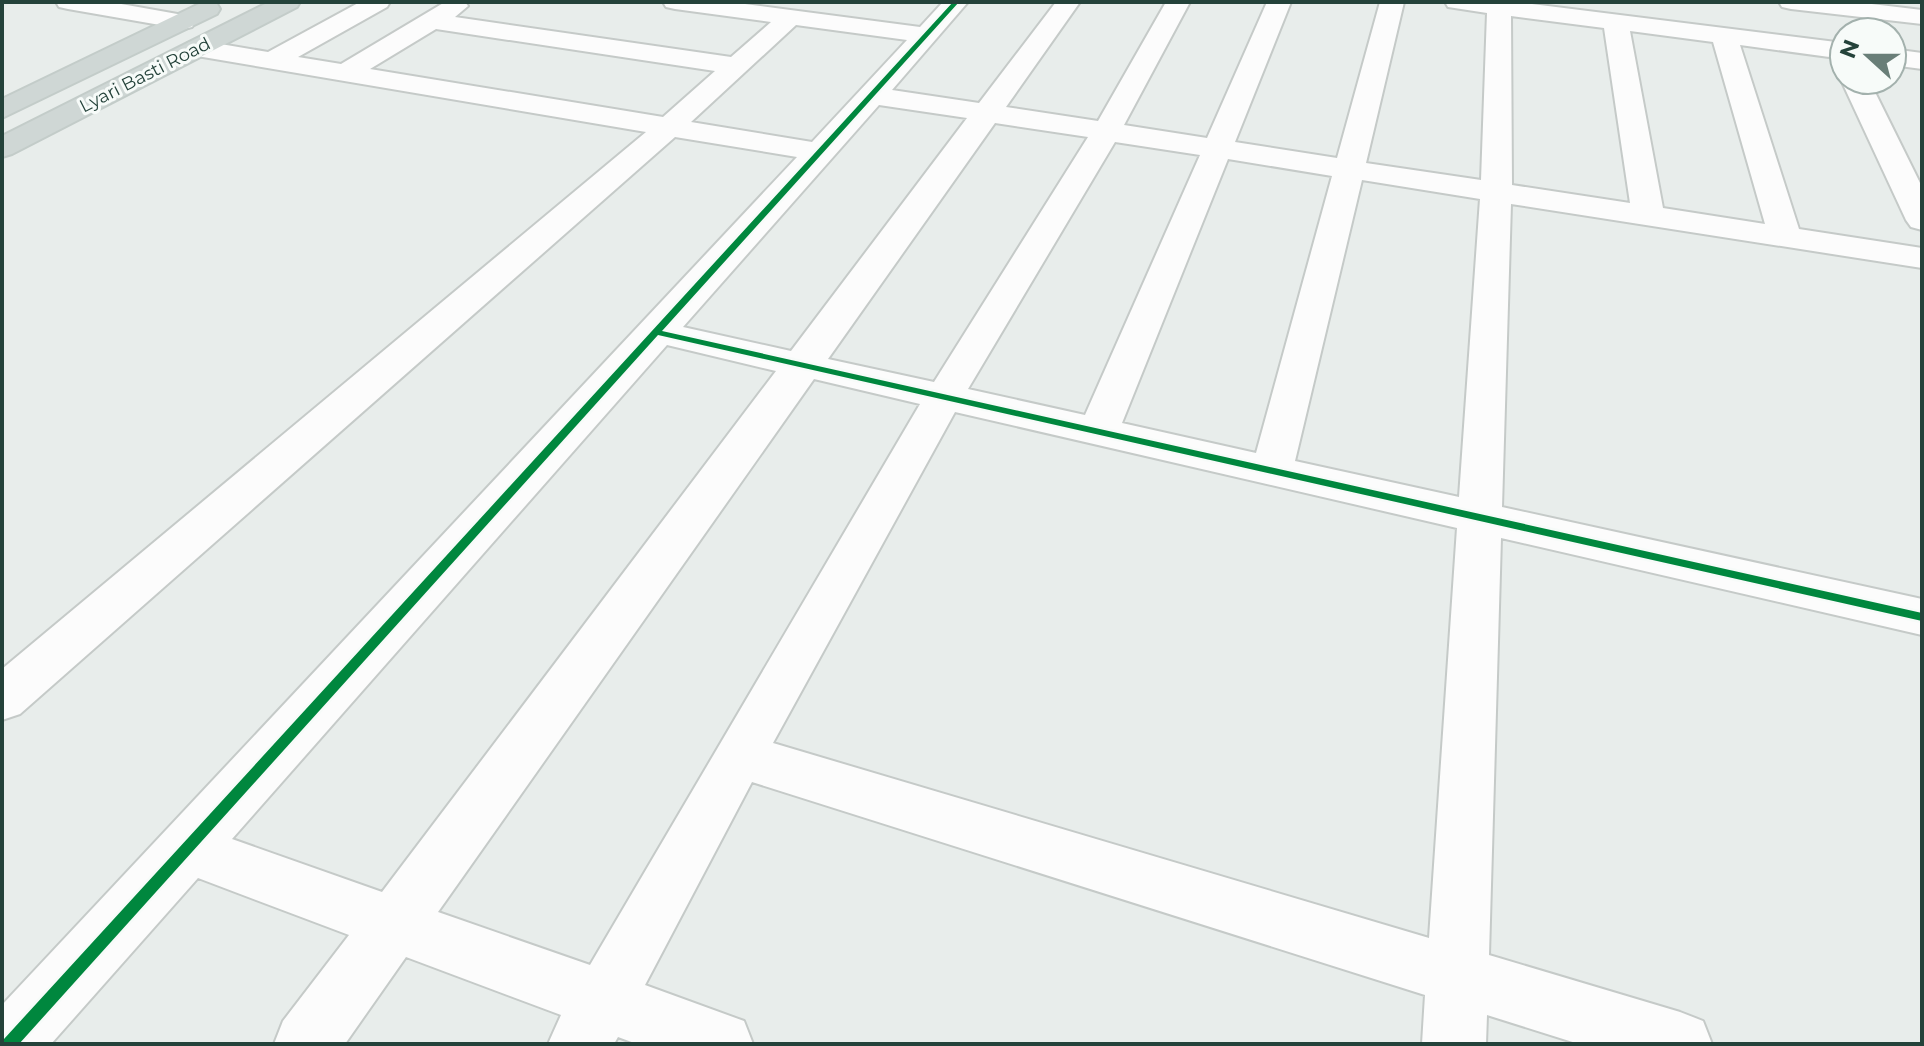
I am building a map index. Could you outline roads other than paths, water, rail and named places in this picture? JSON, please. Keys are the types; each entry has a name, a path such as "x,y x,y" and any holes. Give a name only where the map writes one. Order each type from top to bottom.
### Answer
{"main road":[{"name":"Lyari Basti Road","path":"2,110 224,2"},
{"name":"Lyari Basti Road","path":"2,148 288,2"}],"street":[{"path":"68,2 183,22"},
{"path":"271,61 378,2"},
{"path":"345,73 462,2"},
{"path":"683,2 925,35"},
{"path":"9,1044 956,2"},
{"path":"306,1044 1068,2"},
{"path":"592,1022 739,755 944,397 1106,132 1178,2"},
{"path":"1098,432 1279,2"},
{"path":"1272,471 1392,2"},
{"path":"1457,2 1828,51"},
{"path":"1791,2 1922,17"},
{"path":"1454,1044 1496,192 1499,7"},
{"path":"2,699 669,127 791,17"},
{"path":"432,21 736,66"},
{"path":"1616,22 1648,216"},
{"path":"1724,36 1785,237"},
{"path":"197,48 819,152"},
{"path":"871,95 1922,258"},
{"path":"1863,96 1922,220"},
{"path":"656,332 1922,617"},
{"path":"739,755 1680,1044"},
{"path":"187,848 394,924 592,1022 721,1044"}]}
